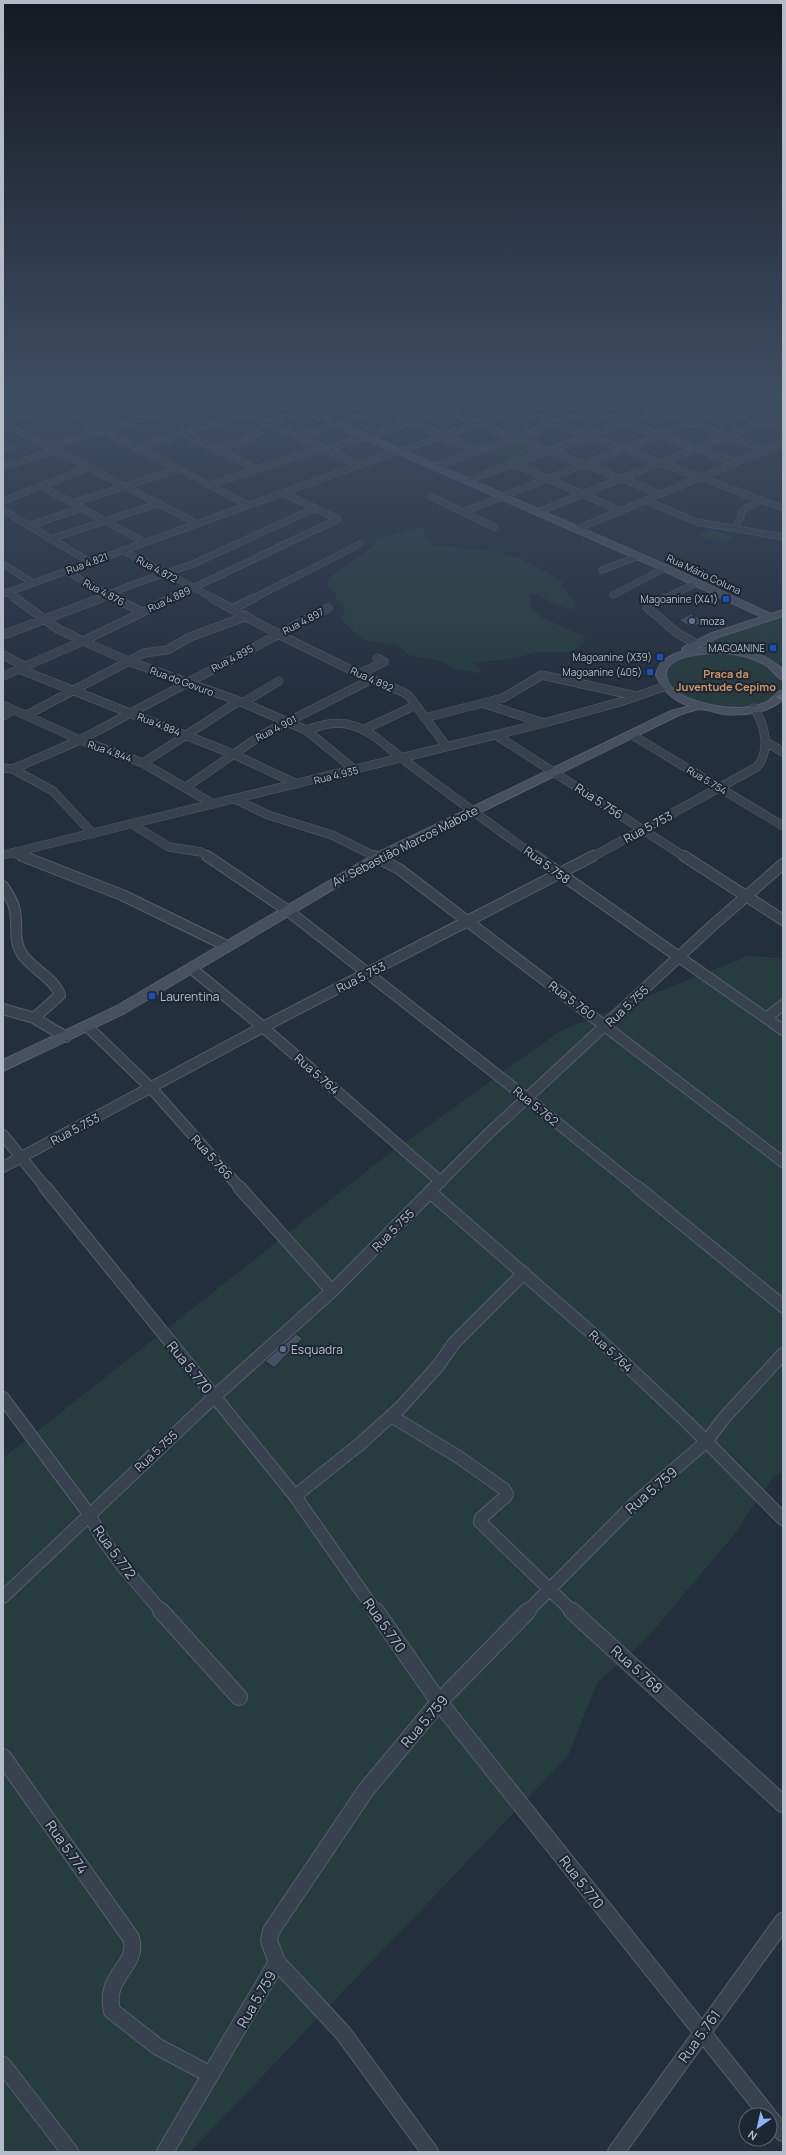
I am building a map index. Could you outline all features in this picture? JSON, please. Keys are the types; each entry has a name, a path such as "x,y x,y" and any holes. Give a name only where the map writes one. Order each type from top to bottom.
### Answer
{"main road":[{"name":"Rua Mário Coluna","path":"506,498 639,556 767,616"},
{"path":"783,613 767,616 695,643 667,663 663,670 662,678 666,686 678,696 701,706 728,710 756,708 783,710"},
{"path":"679,655 717,649 747,654 771,664 783,677"},
{"path":"675,713 678,696"},
{"path":"756,708 782,696"},
{"name":"Av. Sebastião Marcos Mabote","path":"3,1066 88,1027 377,858 675,713 701,706"}],"street":[{"path":"63,498 144,542"},
{"path":"73,503 89,498"},
{"path":"149,498 196,523"},
{"path":"234,498 248,505"},
{"name":"Rua 4.821","path":"5,593 270,498"},
{"path":"293,498 316,508"},
{"path":"433,498 494,527"},
{"path":"463,512 499,498"},
{"path":"538,512 574,498"},
{"path":"591,498 621,511"},
{"path":"577,529 654,498"},
{"path":"754,498 783,508"},
{"path":"735,528 741,517 741,512 761,500"},
{"path":"647,501 697,522 783,537"},
{"path":"50,540 160,503"},
{"path":"29,526 82,508"},
{"path":"3,635 45,620 131,585 200,562 316,508"},
{"name":"Rua 4.889","path":"3,676 83,641 338,519 316,508"},
{"path":"3,510 50,540 90,562"},
{"path":"234,608 360,544"},
{"name":"Rua 4.872","path":"122,550 192,588 234,608"},
{"path":"602,570 639,556"},
{"path":"3,564 33,583"},
{"path":"613,596 665,568"},
{"name":"Rua 4.876","path":"66,571 107,595 142,612"},
{"path":"695,643 677,633 647,607 696,583"},
{"name":"Rua do Govuro","path":"5,593 45,620 83,641 128,661 185,683 241,702 306,730 355,770"},
{"name":"Rua 4.892","path":"234,608 278,634 359,674 403,692 409,696 446,746"},
{"name":"Rua 4.897","path":"278,634 328,608"},
{"path":"27,715 75,691 144,653 168,650 190,637 248,616"},
{"name":"Rua 4.895","path":"13,769 80,740 278,634"},
{"name":"Rua 4.884","path":"3,655 22,668 232,754 297,784"},
{"path":"359,674 384,662 377,658"},
{"path":"424,718 485,704 516,692 542,675 637,696"},
{"name":"Rua 4.901","path":"186,786 255,739 372,679"},
{"path":"143,762 185,735 279,681"},
{"name":"Rua 4.935","path":"3,855 8,851 92,834 544,723 666,686"},
{"path":"485,704 544,723"},
{"name":"Rua 4.844","path":"3,705 80,740 143,762 186,786 213,804"},
{"path":"365,729 416,705"},
{"path":"756,708 761,715 766,742 783,752"},
{"path":"3,716 13,710"},
{"name":"Rua 5.758","path":"306,730 330,723 352,725 365,729 401,758 559,874 783,1030"},
{"name":"Rua 5.756","path":"496,735 783,920"},
{"name":"Rua 5.754","path":"632,735 783,826"},
{"name":"Rua 5.753","path":"3,1167 152,1089 263,1027 469,922 644,830 762,763 765,755 766,742"},
{"path":"3,768 13,769 53,791 92,834"},
{"name":"Rua 5.760","path":"235,799 268,815 332,835 399,869 607,1025 783,1162"},
{"name":"Rua 5.762","path":"132,824 169,847 201,852 287,910 528,1099 783,1306"},
{"path":"8,851 102,885 173,918 227,946"},
{"name":"Rua 5.755","path":"3,1597 214,1397 332,1291 486,1136 528,1099 678,958 783,864"},
{"path":"3,886 14,905 18,948 23,955 58,989 60,995 34,1018"},
{"name":"Rua 5.764","path":"191,968 263,1027 441,1182"},
{"path":"766,1018 783,1005"},
{"path":"3,1009 34,1018 66,1036"},
{"name":"Rua 5.766","path":"88,1027 152,1089 332,1291"},
{"name":"Rua 5.770","path":"3,1135 295,1496 439,1702 762,2107"},
{"name":"Rua 5.764","path":"430,1192 603,1342 688,1423 783,1518"},
{"path":"295,1496 379,1428 408,1400 454,1343 524,1273"},
{"name":"Rua 5.759","path":"165,2152 278,1962 269,1942 271,1930 366,1790 439,1702 635,1503 706,1442 724,1418 783,1354"},
{"name":"Rua 5.772","path":"3,1398 89,1514 102,1538 120,1563 174,1627 239,1696"},
{"name":"Rua 5.768","path":"391,1416 463,1460 504,1489 507,1494 505,1497 480,1520 491,1534 549,1590 783,1804"},
{"name":"Rua 5.774","path":"3,1757 131,1938 134,1948 133,1954 110,1990 109,2002 112,2011 158,2047 212,2075"},
{"name":"Rua 5.761","path":"616,2152 783,1921"},
{"path":"278,1962 343,2033 430,2152"},
{"path":"3,2065 70,2152"}],"green space":[{"path":"424,528 426,539 433,545 500,552 518,558 561,580 562,586 575,603 572,610 550,603 540,595 529,594 531,600 530,607 542,614 540,617 582,635 585,640 579,648 568,652 537,652 512,659 472,662 482,673 456,669 443,661 408,655 399,645 363,640 340,619 344,614 345,606 338,604 336,594 328,585 328,579 373,546 376,538"},
{"path":"710,529 734,538 722,544 698,535"},
{"path":"783,615 783,695 754,707 723,710 697,705 666,686 663,670 705,639"},
{"path":"748,956 783,958 783,1472 774,1476 733,1536 646,1639 597,1683 568,1756 190,2152 3,2152 3,1458 373,1166 560,1031"}],"building":[{"name":"moza","path":"691,614 705,622 691,627 679,620"},
{"name":"Esquadra","path":"296,1334 303,1338 274,1368 265,1361"}],"place":[{"name":"Magoanine (X41)","path":"726,599"},
{"name":"moza","path":"692,621"},
{"name":"MAGOANINE","path":"773,648"},
{"name":"Magoanine (X39)","path":"660,657"},
{"name":"Magoanine (405)","path":"650,672"},
{"name":"Laurentina","path":"152,996"},
{"name":"Esquadra","path":"283,1349"}],"district":[{"name":"Praca da Juventude Cepimo","path":"726,679"}]}
